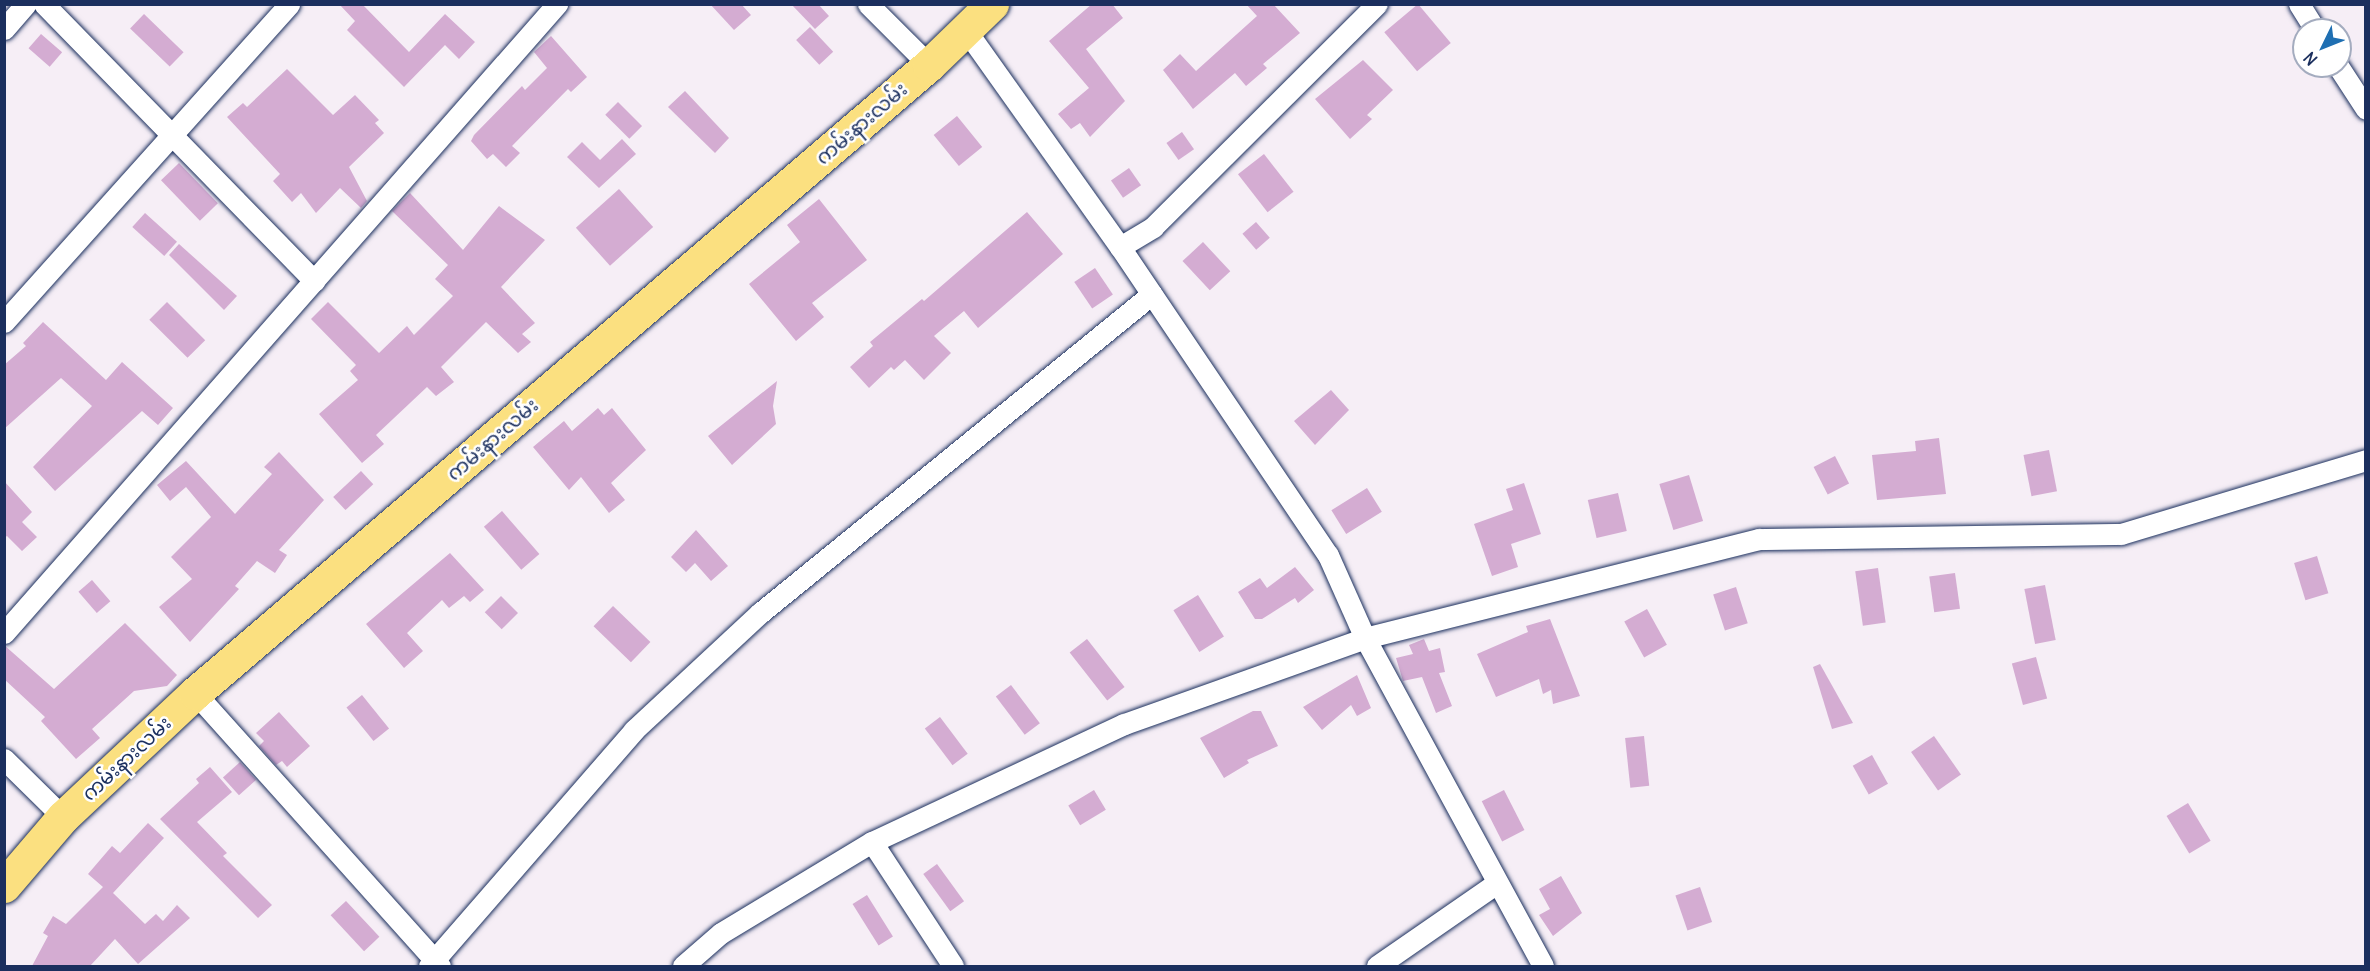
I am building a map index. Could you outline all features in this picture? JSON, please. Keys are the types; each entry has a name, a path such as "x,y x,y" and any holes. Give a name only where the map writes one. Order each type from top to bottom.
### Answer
{"main road":[{"name":"ကမ်းနားလမ်း","path":"4,886 63,817 195,693 929,65 992,4"}],"street":[{"path":"4,29 26,4"},
{"path":"44,4 314,281"},
{"path":"4,322 289,4"},
{"path":"4,633 557,4"},
{"path":"868,4 929,65"},
{"path":"1120,247 1153,227 1377,4"},
{"path":"2299,4 2308,18"},
{"path":"965,29 1120,247 1328,555 1365,638 1543,966"},
{"path":"2346,78 2366,109"},
{"path":"195,693 434,965 634,730 760,613 1152,294"},
{"path":"683,966 721,933 872,842 1124,724 1365,638 1759,539 2121,534 2366,460"},
{"path":"4,759 63,817"},
{"path":"872,842 952,966"},
{"path":"1377,966 1497,883"}],"building":[{"path":"339,4 362,4 409,52 445,14 475,42 459,59 445,45 404,87 347,30 355,21"},
{"path":"710,4 741,4 751,15 734,30"},
{"path":"791,4 818,4 829,16 815,29"},
{"path":"1092,4 1112,4 1123,18 1086,49 1125,101 1090,137 1080,123 1071,129 1058,114 1089,88 1049,41"},
{"path":"1246,4 1273,4 1300,33 1263,64 1267,68 1246,86 1235,73 1193,109 1163,70 1180,54 1196,71 1257,16"},
{"path":"1418,4 1451,43 1417,71 1384,32"},
{"path":"144,14 184,52 170,67 130,28"},
{"path":"810,27 833,52 819,65 796,40"},
{"path":"41,34 62,52 50,67 29,48"},
{"path":"551,36 587,77 571,92 568,89 512,146 520,153 506,167 493,154 487,159 471,141 474,135 522,86 525,90 547,68 534,52"},
{"path":"1363,60 1393,90 1367,115 1372,119 1350,139 1315,99"},
{"path":"287,69 333,115 355,95 379,120 375,123 384,133 349,167 367,201 361,208 340,188 316,213 301,193 292,202 273,181 280,174 227,117 243,103 247,107"},
{"path":"685,91 729,138 715,153 668,107"},
{"path":"618,102 642,126 629,139 605,115"},
{"path":"957,116 982,147 959,166 934,135"},
{"path":"1182,132 1194,149 1178,160 1166,143"},
{"path":"622,139 636,154 599,188 567,157 582,142 600,160"},
{"path":"1264,154 1294,192 1268,212 1238,174"},
{"path":"179,163 218,203 200,221 161,180"},
{"path":"1129,168 1141,185 1123,198 1111,181"},
{"path":"619,189 653,227 610,266 576,228"},
{"path":"410,193 463,250 499,206 545,240 501,287 535,323 522,334 531,342 518,353 486,322 441,367 454,382 436,396 427,387 376,435 384,444 362,463 319,414 358,380 350,371 356,365 311,319 328,302 379,353 407,326 414,335 453,296 435,279 448,265 392,211"},
{"path":"819,199 867,260 812,303 824,317 796,341 749,284 800,242 787,225"},
{"path":"1027,212 1063,254 978,328 964,311 934,336 951,353 924,380 905,360 894,370 891,367 869,388 850,367 873,346 870,342 922,299 924,301"},
{"path":"145,213 177,242 164,256 132,227"},
{"path":"1256,222 1270,238 1256,250 1242,234"},
{"path":"1203,242 1230,271 1210,290 1183,261"},
{"path":"179,244 237,296 224,310 169,255"},
{"path":"1095,268 1113,295 1092,309 1074,282"},
{"path":"167,302 205,340 188,358 149,320"},
{"path":"43,322 106,380 122,362 173,408 158,425 142,411 55,491 33,467 92,406 61,378 4,429 4,365 26,346 23,343"},
{"path":"777,381 773,406 776,424 732,465 708,436"},
{"path":"1331,390 1349,410 1315,445 1294,421"},
{"path":"598,408 604,415 612,408 646,450 611,483 625,500 609,513 581,477 569,490 533,447 564,421 572,431"},
{"path":"1939,438 1946,494 1877,500 1872,455 1916,451 1915,441"},
{"path":"2049,450 2057,491 2031,496 2023,455"},
{"path":"279,452 324,500 279,550 287,555 275,573 257,561 235,586 239,589 190,642 159,607 192,579 171,557 211,517 186,487 170,501 157,485 186,461 235,514 272,474 264,467"},
{"path":"1835,456 1849,484 1828,495 1814,467"},
{"path":"361,471 373,484 345,510 333,497"},
{"path":"1689,475 1703,521 1673,530 1659,484"},
{"path":"4,481 32,512 22,522 37,537 22,551 7,536 4,538"},
{"path":"1524,483 1541,534 1511,544 1518,567 1492,576 1474,524 1513,510 1506,489"},
{"path":"1367,488 1382,512 1346,534 1331,510"},
{"path":"1618,493 1627,531 1597,538 1588,500"},
{"path":"502,511 539,554 521,570 484,527"},
{"path":"696,530 728,566 711,581 695,563 686,572 671,557"},
{"path":"450,553 484,590 470,602 464,596 449,608 442,600 407,633 423,651 404,668 366,624"},
{"path":"2317,556 2328,593 2305,600 2294,563"},
{"path":"1295,567 1314,590 1298,603 1295,598 1262,619 1255,619 1238,592 1260,578 1267,588"},
{"path":"1878,568 1886,622 1863,626 1855,571"},
{"path":"1955,573 1960,609 1934,612 1929,577"},
{"path":"92,580 110,601 97,613 78,592"},
{"path":"2045,585 2056,640 2035,644 2024,589"},
{"path":"1736,587 1748,623 1725,631 1713,594"},
{"path":"1198,595 1224,637 1199,652 1173,610"},
{"path":"501,596 518,613 502,629 485,612"},
{"path":"613,606 650,642 631,662 594,626"},
{"path":"1647,609 1667,645 1644,657 1624,622"},
{"path":"1550,619 1580,696 1553,704 1551,690 1543,694 1539,679 1496,697 1477,654 1528,632 1526,626"},
{"path":"125,623 177,675 167,686 134,691 92,729 100,738 76,759 41,721 45,717 4,679 4,645 54,689"},
{"path":"1087,639 1125,687 1107,701 1070,653"},
{"path":"1424,639 1429,651 1440,648 1445,672 1439,673 1452,706 1436,713 1422,677 1403,681 1396,658 1413,654 1409,645"},
{"path":"2036,657 2047,699 2023,705 2012,663"},
{"path":"1820,664 1853,723 1832,729 1813,667"},
{"path":"1357,675 1371,708 1357,716 1351,705 1322,730 1303,707"},
{"path":"1011,685 1040,723 1025,735 996,696"},
{"path":"362,695 389,728 374,741 346,708"},
{"path":"1253,711 1261,711 1278,746 1247,760 1249,763 1224,778 1200,738"},
{"path":"279,712 310,746 287,767 282,761 276,765 259,746 264,741 256,733"},
{"path":"940,717 968,754 953,765 925,728"},
{"path":"1644,736 1649,786 1630,788 1625,738"},
{"path":"1934,736 1961,775 1938,791 1911,752"},
{"path":"1872,755 1888,784 1869,795 1853,766"},
{"path":"240,762 256,780 239,795 223,777"},
{"path":"210,767 232,792 197,822 227,853 223,856 272,905 258,918 160,819 199,783 196,779"},
{"path":"1094,790 1106,810 1080,825 1068,805"},
{"path":"1504,790 1524,830 1502,841 1482,801"},
{"path":"2188,803 2211,841 2189,854 2167,816"},
{"path":"148,823 164,838 113,893 145,924 156,914 163,921 177,905 190,918 138,964 115,939 90,966 32,966 48,936 43,933 53,916 66,924 103,887 88,874 112,846 120,853"},
{"path":"937,864 964,901 950,911 923,874"},
{"path":"1561,876 1582,913 1553,936 1539,915 1550,909 1539,889"},
{"path":"1700,887 1712,922 1687,930 1675,895"},
{"path":"867,895 893,937 879,946 853,904"},
{"path":"346,901 379,937 364,951 331,915"}]}
